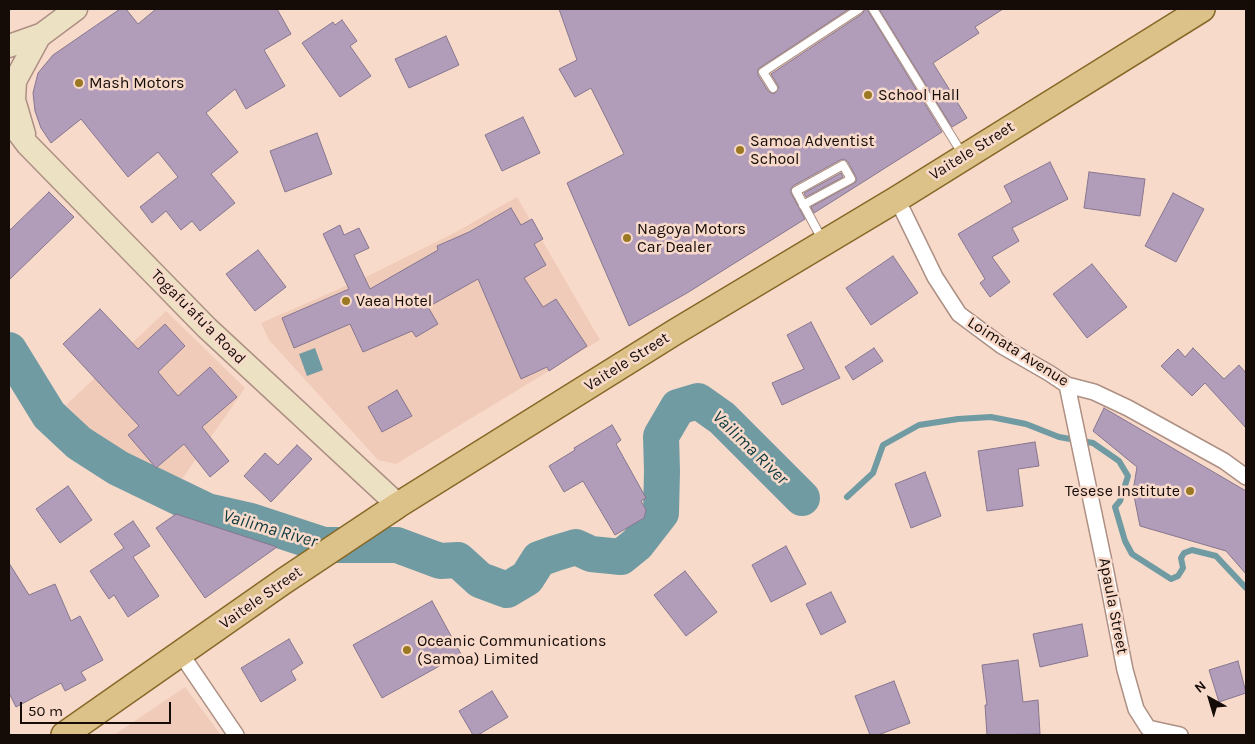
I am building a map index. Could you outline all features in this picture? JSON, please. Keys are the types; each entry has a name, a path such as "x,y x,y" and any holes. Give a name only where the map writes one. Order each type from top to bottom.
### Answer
{"main road":[{"path":"9,62 40,35 76,9"},
{"name":"Vaitele Street","path":"64,735 392,509 675,332 897,199 1202,9"},
{"path":"9,46 40,35"},
{"path":"27,144 14,100 15,81 40,35"},
{"name":"Togafu'afu'a Road","path":"9,120 27,144 207,328 392,509"},
{"path":"9,132 27,144"}],"street":[{"name":"Loimata Avenue","path":"897,199 935,277 959,314 1002,346 1066,385 1094,392 1128,408 1224,461 1246,477"},
{"name":"Apaula Street","path":"1066,385 1125,670 1136,709 1148,728 1180,735"},
{"path":"181,654 236,735"}],"lane":[{"path":"773,88 763,72 859,9"},
{"path":"874,9 964,156"},
{"path":"804,205 851,179 843,165 796,191 824,243"}],"shaded area":[{"path":"517,197 600,340 396,464 378,460 269,340 261,323 366,277 456,232"},
{"path":"166,311 245,388 178,485 123,462 66,405"},
{"path":"185,687 221,735 114,735"}],"water":[{"path":"315,348 323,370 307,376 299,354"}],"building":[{"path":"120,9 126,9 138,24 156,9 277,9 291,34 264,50 285,86 246,109 235,89 206,113 238,152 211,174 235,203 200,231 192,221 181,230 166,211 152,223 140,207 178,177 158,152 128,177 81,119 51,143 41,128 35,111 33,93 38,73 53,55"},
{"path":"559,9 849,9 758,69 758,75 768,91 773,94 779,87 771,74 867,9 942,132 814,213 811,207 856,182 856,177 848,162 844,159 840,160 793,186 791,193 805,219 687,293 629,326 567,183 624,154 591,88 575,97 559,69 577,60"},
{"path":"879,9 1003,9 975,27 979,33 933,63 967,118 952,127"},
{"path":"342,20 357,41 350,46 371,76 340,97 302,43 333,22 335,25"},
{"path":"446,36 459,65 409,88 395,59"},
{"path":"523,117 540,153 502,171 485,135"},
{"path":"317,133 332,174 285,192 270,151"},
{"path":"1050,162 1068,199 1012,228 1019,241 992,257 1010,282 990,297 980,283 985,279 958,234 1012,202 1004,186"},
{"path":"1089,172 1145,179 1140,216 1084,208"},
{"path":"841,173 843,177 806,197 804,193"},
{"path":"49,192 74,217 9,280 9,231"},
{"path":"1173,193 1204,209 1176,262 1145,246"},
{"path":"511,208 521,225 532,219 543,239 534,244 546,265 524,278 543,307 556,299 587,346 549,371 547,367 521,379 478,279 428,307 438,324 416,337 412,331 363,352 350,324 294,348 282,318 349,289 323,234 340,225 344,235 359,228 369,248 354,255 370,289 438,250 437,246 469,232"},
{"path":"258,250 286,287 255,311 226,274"},
{"path":"893,256 918,293 871,325 846,288"},
{"path":"1092,264 1127,307 1087,338 1053,294"},
{"path":"100,309 138,349 165,324 185,346 158,372 178,396 210,367 237,397 202,427 229,461 210,477 184,444 156,468 128,435 139,426 63,344"},
{"path":"811,322 840,378 782,405 772,383 804,369 787,335"},
{"path":"874,348 883,361 853,380 845,367"},
{"path":"1193,348 1224,379 1239,365 1246,373 1246,428 1205,383 1192,396 1161,366 1178,349 1185,357"},
{"path":"397,390 412,416 382,432 368,407"},
{"name":"Tesese Institute","path":"1104,408 1246,491 1246,574 1226,551 1140,526 1133,491 1137,467 1093,431"},
{"path":"612,425 621,440 616,444 646,498 641,501 646,510 644,518 615,535 583,481 564,492 549,466"},
{"path":"1035,442 1039,466 1018,469 1023,506 987,511 978,451"},
{"path":"297,445 312,459 271,502 244,476 265,453 278,465"},
{"path":"925,472 941,516 911,528 895,484"},
{"path":"68,486 92,520 60,543 36,509"},
{"path":"176,514 277,547 205,598 156,528"},
{"path":"133,521 150,546 133,557 159,596 128,617 114,595 109,599 90,571 124,548 114,534"},
{"path":"786,546 806,584 771,602 752,565"},
{"path":"9,563 29,595 55,584 71,621 80,616 103,660 81,672 86,680 65,691 61,683 16,707 9,693"},
{"path":"685,571 717,612 686,636 654,595"},
{"path":"831,592 846,622 821,635 806,604"},
{"name":"Oceanic Communications (Samoa) Limited","path":"432,601 461,654 382,698 353,645"},
{"path":"1082,624 1088,656 1040,667 1033,634"},
{"path":"289,639 303,663 291,671 296,680 261,702 241,668"},
{"path":"1018,660 1023,702 1038,700 1040,734 987,735 985,705 987,705 982,665"},
{"path":"1238,661 1246,693 1219,702 1209,670"},
{"path":"894,681 910,723 878,735 870,735 855,696"},
{"path":"492,691 508,717 478,735 473,735 459,711"}],"waterway":[{"name":"Vailima River","path":"9,350 49,415 79,443 118,468 207,511 251,521 324,545 397,545 440,561 458,560 480,580 507,590 527,578 539,559 576,547 591,554 621,557 637,544 661,513 661,436 678,407 698,401 722,418 802,498"},
{"name":"Vailima River","path":"847,497 873,473 883,445 919,425 958,419 991,417 1026,424 1059,437 1093,443 1119,461 1128,476 1120,501 1115,507 1125,541 1132,554 1171,579 1178,576 1183,568 1181,558 1184,553 1192,550 1216,556 1246,588"}],"place":[{"name":"Mash Motors","path":"79,83"},
{"name":"School Hall","path":"868,95"},
{"name":"Samoa Adventist School","path":"740,150"},
{"name":"Nagoya Motors Car Dealer","path":"627,238"},
{"name":"Vaea Hotel","path":"346,301"},
{"name":"Tesese Institute","path":"1190,491"},
{"name":"Oceanic Communications (Samoa) Limited","path":"407,650"}]}
